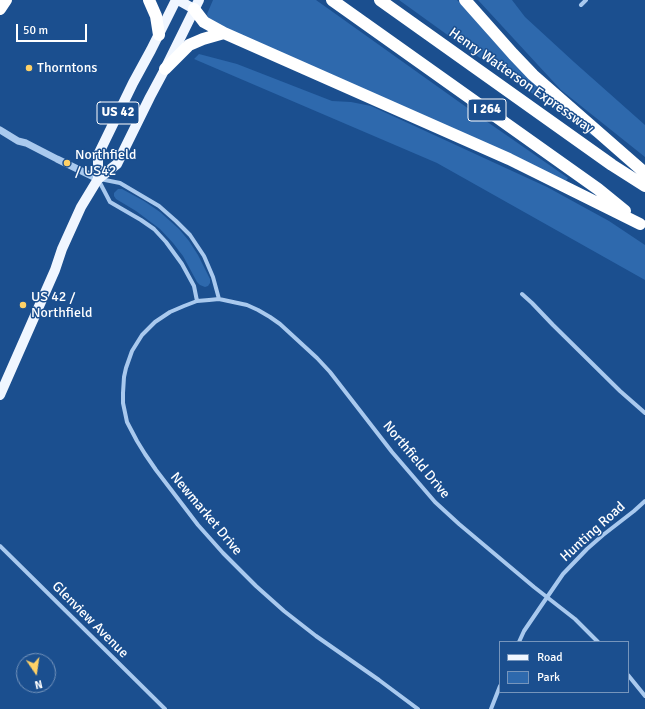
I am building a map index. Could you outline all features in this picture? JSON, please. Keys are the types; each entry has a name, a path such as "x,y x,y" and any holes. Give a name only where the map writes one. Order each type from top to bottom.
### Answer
{"highway":[{"path":"0,9 6,0"},
{"path":"149,0 156,16 158,35"},
{"name":"I 264","path":"332,0 598,189 642,226"},
{"name":"Henry Watterson Expressway","path":"380,0 612,165 645,186"},
{"path":"465,0 533,75 645,173"},
{"path":"197,4 204,22 224,33 509,159 642,226"},
{"path":"166,69 189,45 203,38 224,33"}],"main road":[{"name":"US 42","path":"98,179 98,156 133,83 177,0"},
{"path":"177,0 197,4"},
{"name":"US 42","path":"0,395 55,270 62,249 81,206 98,179 117,164 150,97 166,69 197,4"}],"street":[{"path":"581,5 586,0"},
{"path":"0,130 18,141 26,143 98,179 120,183 159,206 190,235 204,256 213,277 219,299"},
{"path":"98,179 110,202 154,229 166,242 194,286 197,301"},
{"path":"522,294 645,414"},
{"name":"Northfield Drive","path":"209,300 219,299 247,305 280,324 317,358 340,384 392,452 435,502 459,524 575,619 597,641"},
{"name":"Newmarket Drive","path":"209,300 197,301 184,306 170,312 155,322 139,339 128,359 122,393 128,422 136,441 198,525 256,586 284,611 316,636 418,709"},
{"name":"Hunting Road","path":"519,641 524,630 563,574 587,549 645,501"},
{"name":"Glenview Avenue","path":"0,546 165,709"},
{"path":"629,676 645,696"},
{"path":"491,709 499,689"}],"green space":[{"path":"213,0 316,0 568,178 566,181 214,24 208,18 207,14"},
{"path":"399,0 457,0 513,61 597,138 585,132"},
{"path":"478,0 512,0 525,17 645,125 645,157 561,90"},
{"path":"199,54 237,64 332,101 351,102 371,106 547,187 609,221 645,245 645,280 437,163 194,59"},
{"path":"118,189 122,189 144,201 160,212 179,229 198,255 210,279 208,286 205,287 197,282 183,256 160,229 136,211 116,199 114,193"}],"place":[{"name":"Thorntons","path":"29,68"},
{"name":"Northfield / US42","path":"67,163"},
{"name":"US 42 / Northfield","path":"23,305"}]}
